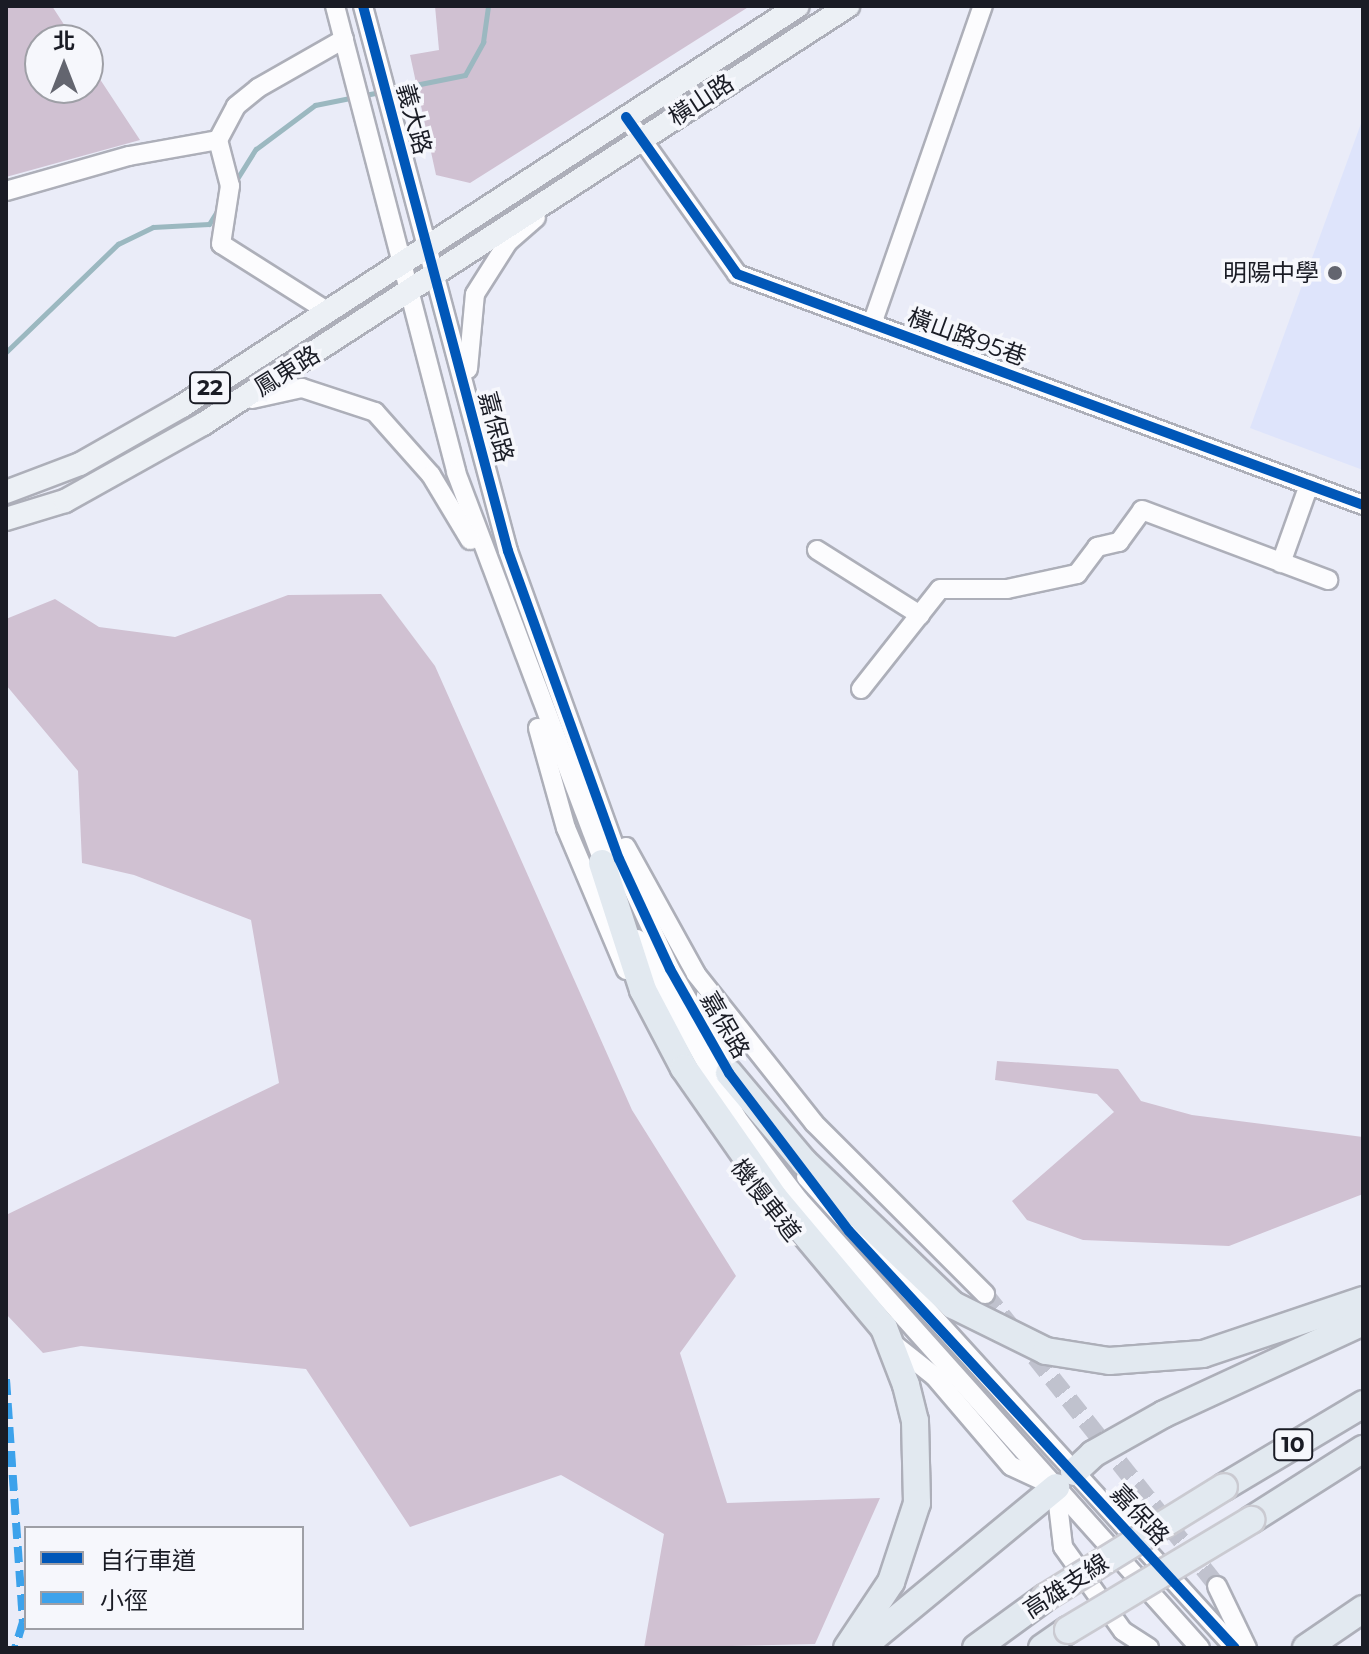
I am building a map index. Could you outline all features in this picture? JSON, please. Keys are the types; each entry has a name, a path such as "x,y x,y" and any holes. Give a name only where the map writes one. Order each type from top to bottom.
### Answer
{"highway":[{"path":"602,863 643,990 684,1068 774,1197 860,1293 891,1342 915,1421 917,1503 891,1582 847,1648"},
{"path":"729,1073 804,1162 953,1305 1046,1351 1109,1361 1203,1354 1363,1300"},
{"path":"861,1648 1093,1454 1164,1414 1363,1322"},
{"name":"高雄支線","path":"976,1648 1046,1597 1363,1404"},
{"name":"高雄支線","path":"1042,1648 1363,1449"},
{"path":"1306,1648 1363,1609"}],"main road":[{"name":"橫山路","path":"426,243 798,6"},
{"name":"橫山路","path":"435,275 556,200 642,138 848,6"},
{"name":"鳳東路","path":"6,492 118,443 327,311 426,243"},
{"name":"鳳東路","path":"6,519 65,501 203,424 435,275"}],"street":[{"name":"義大路","path":"335,6 410,292"},
{"name":"義大路","path":"363,6 435,275"},
{"path":"872,324 983,6"},
{"path":"327,311 221,244 230,186 218,140 236,106 258,88 344,39"},
{"name":"橫山路95巷","path":"626,117 737,274 1363,505"},
{"path":"6,191 129,156 218,140"},
{"path":"475,427 467,345 475,294 508,242 556,200"},
{"name":"嘉保路","path":"435,275 508,551 593,789 670,969 729,1073 849,1231 1065,1480 1200,1648"},
{"name":"嘉保路","path":"410,292 488,570 602,863 677,1020 737,1118 876,1289 1235,1648"},
{"path":"203,424 265,392 284,389 318,390 357,403 405,440 488,570"},
{"path":"1281,563 1309,485"},
{"path":"861,689 940,589 1007,589 1077,574 1097,547 1119,542 1142,510 1328,580"},
{"path":"817,550 920,615"},
{"name":"機慢車道","path":"521,651 566,828 670,1058 781,1222 891,1342 934,1376 1011,1466 1065,1480"},
{"path":"593,789 696,974 814,1123 985,1294"},
{"path":"1065,1480 1063,1547 1123,1631 1149,1648"},
{"path":"1217,1586 1247,1648"}],"shaded area":[{"path":"6,6 52,6 64,24 24,24 24,104 104,104 104,85 140,140 6,177"},
{"path":"435,6 750,6 470,183 436,175 410,55 439,50"},
{"name":"明陽中學","path":"1363,118 1363,470 1250,428"},
{"path":"381,594 435,666 632,1110 736,1276 680,1353 727,1503 880,1498 815,1644 644,1648 664,1534 561,1475 410,1527 306,1369 81,1346 43,1353 6,1314 6,1215 279,1083 251,920 134,875 82,863 78,771 6,685 6,619 55,599 99,627 175,637 288,595"},
{"path":"997,1061 1118,1069 1141,1101 1192,1115 1363,1137 1363,1194 1229,1246 1083,1240 1027,1220 1012,1201 1114,1112 1097,1094 995,1080"}],"waterway":[{"path":"235,182 256,149 315,105 465,75 483,42 488,6"},
{"path":"6,352 118,244 153,227 209,224 219,208"}],"tunnel":[{"path":"985,1294 1217,1586"}],"marked path":[{"path":"6,1379 23,1622 15,1648"}],"cycle path":[{"path":"363,6 508,551 619,859 670,969 729,1073 849,1231 1235,1648"},
{"path":"626,117 737,274 1363,505"}],"place":[{"name":"明陽中學","path":"1335,273"}]}
